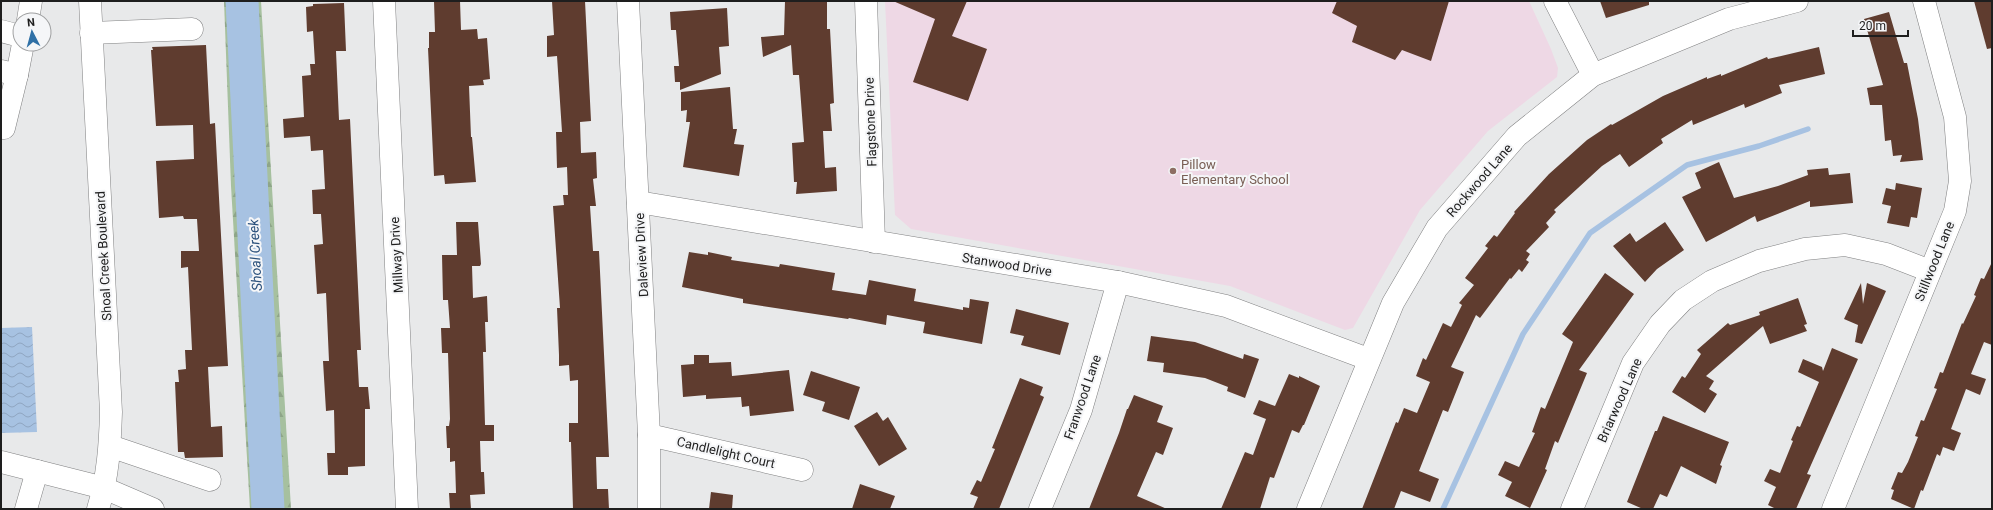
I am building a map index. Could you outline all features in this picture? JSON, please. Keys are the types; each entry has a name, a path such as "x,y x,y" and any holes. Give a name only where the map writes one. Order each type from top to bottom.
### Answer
{"street":[{"path":"29,12 31,1"},
{"name":"Shoal Creek Boulevard","path":"90,1 111,412 110,446 104,488 98,509"},
{"name":"Millway Drive","path":"384,1 407,509"},
{"name":"Daleview Drive","path":"628,1 649,435 649,509"},
{"name":"Flagstone Drive","path":"866,1 874,242"},
{"path":"1555,1 1593,75"},
{"name":"Rockwood Lane","path":"1308,509 1368,359 1393,303 1437,228 1517,136 1593,75 1729,19 1797,1"},
{"name":"Stillwood Lane","path":"1833,509 1955,210 1960,181 1955,117 1924,1"},
{"path":"91,34 192,29"},
{"path":"1,31 12,34"},
{"path":"2,133 9,73 19,52"},
{"name":"Stanwood Drive","path":"638,202 1118,282 1226,306 1368,359"},
{"name":"Briarwood Lane","path":"1572,509 1634,363 1660,324 1683,300 1712,282 1759,261 1805,249 1845,245 1886,254 1930,271"},
{"name":"Franwood Lane","path":"1040,509 1081,410 1118,282"},
{"name":"Candlelight Court","path":"649,435 802,470"},
{"path":"110,446 210,480"},
{"path":"1,462 104,488 153,509"},
{"path":"26,509 37,471"}],"shaded area":[{"name":"Pillow Elementary School","path":"885,1 1529,1 1558,68 1557,77 1488,131 1420,210 1353,328 1345,330 1230,286 911,229 895,215"}],"green space":[{"path":"224,1 261,1 291,509 250,509 231,186"}],"water":[{"path":"32,327 37,432 1,433 1,328"}],"building":[{"path":"434,1 460,1 461,30 477,29 478,39 487,38 490,79 483,80 484,85 469,86 471,137 476,182 445,184 444,175 434,176 428,48 429,32 435,32"},
{"path":"552,1 585,1 591,121 580,122 581,153 596,152 597,178 593,179 596,206 590,206 593,251 599,251 609,457 596,457 597,489 608,489 609,509 573,509 569,423 578,423 578,380 570,381 569,365 559,366 557,308 560,308 553,206 564,205 563,195 568,195 567,167 557,168 556,132 562,132 557,56 547,57 547,36 554,35"},
{"path":"785,1 827,1 827,29 830,29 834,103 830,104 832,131 823,131 825,168 836,167 837,191 796,194 797,182 794,182 792,143 804,142 799,75 793,75 791,45 763,57 761,37 784,35"},
{"path":"893,1 967,1 952,36 987,49 968,101 913,82 935,19"},
{"path":"1337,1 1449,1 1431,61 1402,50 1395,60 1352,42 1357,26 1332,13"},
{"path":"1600,1 1649,1 1649,5 1606,18"},
{"path":"1974,1 1992,1 1992,48 1987,49"},
{"path":"344,3 346,51 336,51 339,120 350,119 361,350 357,350 359,387 368,387 370,409 365,409 365,466 348,467 348,475 328,475 327,453 335,453 334,410 326,411 323,361 329,361 326,293 317,294 314,245 323,244 321,214 313,214 312,190 325,189 323,150 311,151 310,136 284,138 283,119 304,117 302,76 311,75 310,64 315,64 313,31 307,32 306,7 313,6 313,4"},
{"path":"727,8 729,46 719,47 721,74 680,90 680,82 675,82 674,66 679,66 676,30 671,30 670,12"},
{"path":"1889,12 1904,63 1907,63 1918,119 1923,160 1900,162 1902,155 1893,156 1891,140 1885,141 1882,105 1870,105 1867,88 1883,85 1864,19"},
{"path":"206,45 210,124 215,123 228,366 208,367 211,427 222,426 223,457 185,458 184,452 178,452 175,382 179,382 178,370 186,369 185,350 192,350 188,267 181,268 181,251 199,251 197,219 184,219 183,216 159,218 156,161 194,159 193,125 156,126 151,50 153,50 152,47"},
{"path":"1819,47 1825,74 1779,85 1782,93 1745,108 1744,104 1693,125 1692,120 1661,139 1663,143 1629,167 1620,154 1602,166 1554,210 1556,212 1546,223 1549,227 1526,251 1530,254 1526,260 1529,262 1522,272 1519,269 1511,279 1510,278 1480,318 1476,315 1451,367 1464,372 1448,412 1443,410 1419,471 1439,479 1430,502 1401,491 1394,509 1362,509 1396,422 1398,423 1404,408 1417,413 1430,382 1416,376 1423,358 1426,360 1443,323 1451,327 1462,305 1459,303 1474,285 1465,278 1488,248 1485,246 1494,235 1497,237 1515,213 1514,212 1549,174 1587,140 1611,124 1612,125 1663,96 1707,77 1707,79 1721,74 1721,76 1767,57 1768,59"},
{"path":"730,87 733,129 737,129 734,144 744,145 739,176 683,167 690,122 686,122 687,110 681,111 681,92"},
{"path":"1719,162 1734,198 1778,186 1808,175 1807,170 1828,168 1829,175 1850,173 1853,203 1810,207 1810,201 1757,222 1755,216 1706,242 1682,197 1701,188 1695,173"},
{"path":"1896,183 1922,188 1917,218 1911,217 1909,227 1887,223 1891,206 1882,204 1886,188 1895,190"},
{"path":"456,222 478,222 481,264 480,266 472,266 473,298 487,296 488,322 485,322 486,352 483,352 485,425 494,425 494,441 480,441 481,472 484,472 485,494 470,495 471,509 450,509 449,493 456,493 455,461 450,462 450,448 447,448 446,426 449,426 450,419 448,353 442,353 441,328 450,328 448,300 443,300 442,255 457,255"},
{"path":"1665,222 1684,250 1657,269 1645,282 1613,246 1630,233 1636,242"},
{"path":"689,252 708,255 708,252 732,257 731,260 779,267 780,264 835,273 832,290 866,295 869,280 916,289 914,301 963,310 963,307 969,308 970,299 989,302 982,344 923,333 925,322 887,315 886,325 849,318 743,303 743,299 682,287"},
{"path":"1992,262 1992,345 1984,342 1971,374 1986,379 1980,395 1966,389 1951,429 1961,433 1954,451 1943,447 1940,456 1937,454 1923,491 1921,490 1914,509 1891,499 1894,490 1891,489 1898,472 1902,473 1908,462 1918,437 1915,436 1921,420 1924,421 1937,389 1934,388 1940,372 1943,373 1962,323 1963,324 1976,296 1974,295 1981,278 1984,279"},
{"path":"1605,273 1634,294 1579,370 1587,373 1558,443 1555,441 1545,469 1547,470 1530,508 1505,496 1512,482 1498,475 1505,461 1519,467 1535,433 1532,432 1541,407 1545,409 1573,342 1562,334"},
{"path":"1861,283 1863,304 1867,283 1886,291 1862,344 1855,342 1858,325 1844,319"},
{"path":"1798,298 1807,324 1804,325 1807,331 1770,344 1763,326 1706,376 1714,381 1709,389 1717,394 1705,413 1672,392 1682,376 1685,378 1701,354 1697,350 1728,323 1730,325 1760,315 1759,312"},
{"path":"1016,309 1069,323 1060,355 1021,345 1024,336 1010,333"},
{"path":"1151,336 1195,342 1243,359 1244,354 1259,359 1245,398 1227,391 1228,387 1205,378 1163,372 1164,363 1147,361"},
{"path":"1832,348 1858,359 1807,474 1811,475 1796,509 1776,509 1768,505 1776,487 1764,481 1770,469 1780,473 1793,441 1791,440 1797,426 1800,427 1819,382 1798,372 1803,359 1822,367 1823,371"},
{"path":"694,355 709,355 709,363 731,362 732,376 789,370 794,411 750,416 749,406 742,407 741,397 706,399 706,395 683,397 681,365 694,364"},
{"path":"811,371 860,387 849,420 822,411 825,402 803,395"},
{"path":"1289,374 1299,378 1299,376 1320,386 1304,425 1299,433 1292,430 1274,478 1270,477 1260,509 1221,509 1245,452 1253,455 1266,419 1253,414 1259,400 1275,406"},
{"path":"1020,378 1043,387 1040,395 1044,397 999,509 973,509 978,497 970,494 977,480 981,482 995,449 992,448"},
{"path":"1134,395 1163,406 1157,422 1173,428 1163,455 1156,452 1137,496 1167,509 1089,509 1127,409"},
{"path":"877,412 883,421 888,417 907,449 879,466 854,426"},
{"path":"1663,416 1729,442 1720,465 1722,466 1716,484 1681,466 1667,497 1660,494 1653,509 1643,509 1627,502 1655,431 1657,431"},
{"path":"860,484 895,496 890,509 852,509"},
{"path":"711,492 733,495 732,509 709,509"}],"waterway":[{"name":"Shoal Creek","path":"242,1 268,509"},
{"path":"1443,509 1523,334 1590,233 1687,165 1759,146 1808,129"}],"place":[{"name":"Pillow Elementary School","path":"1173,171"}]}
